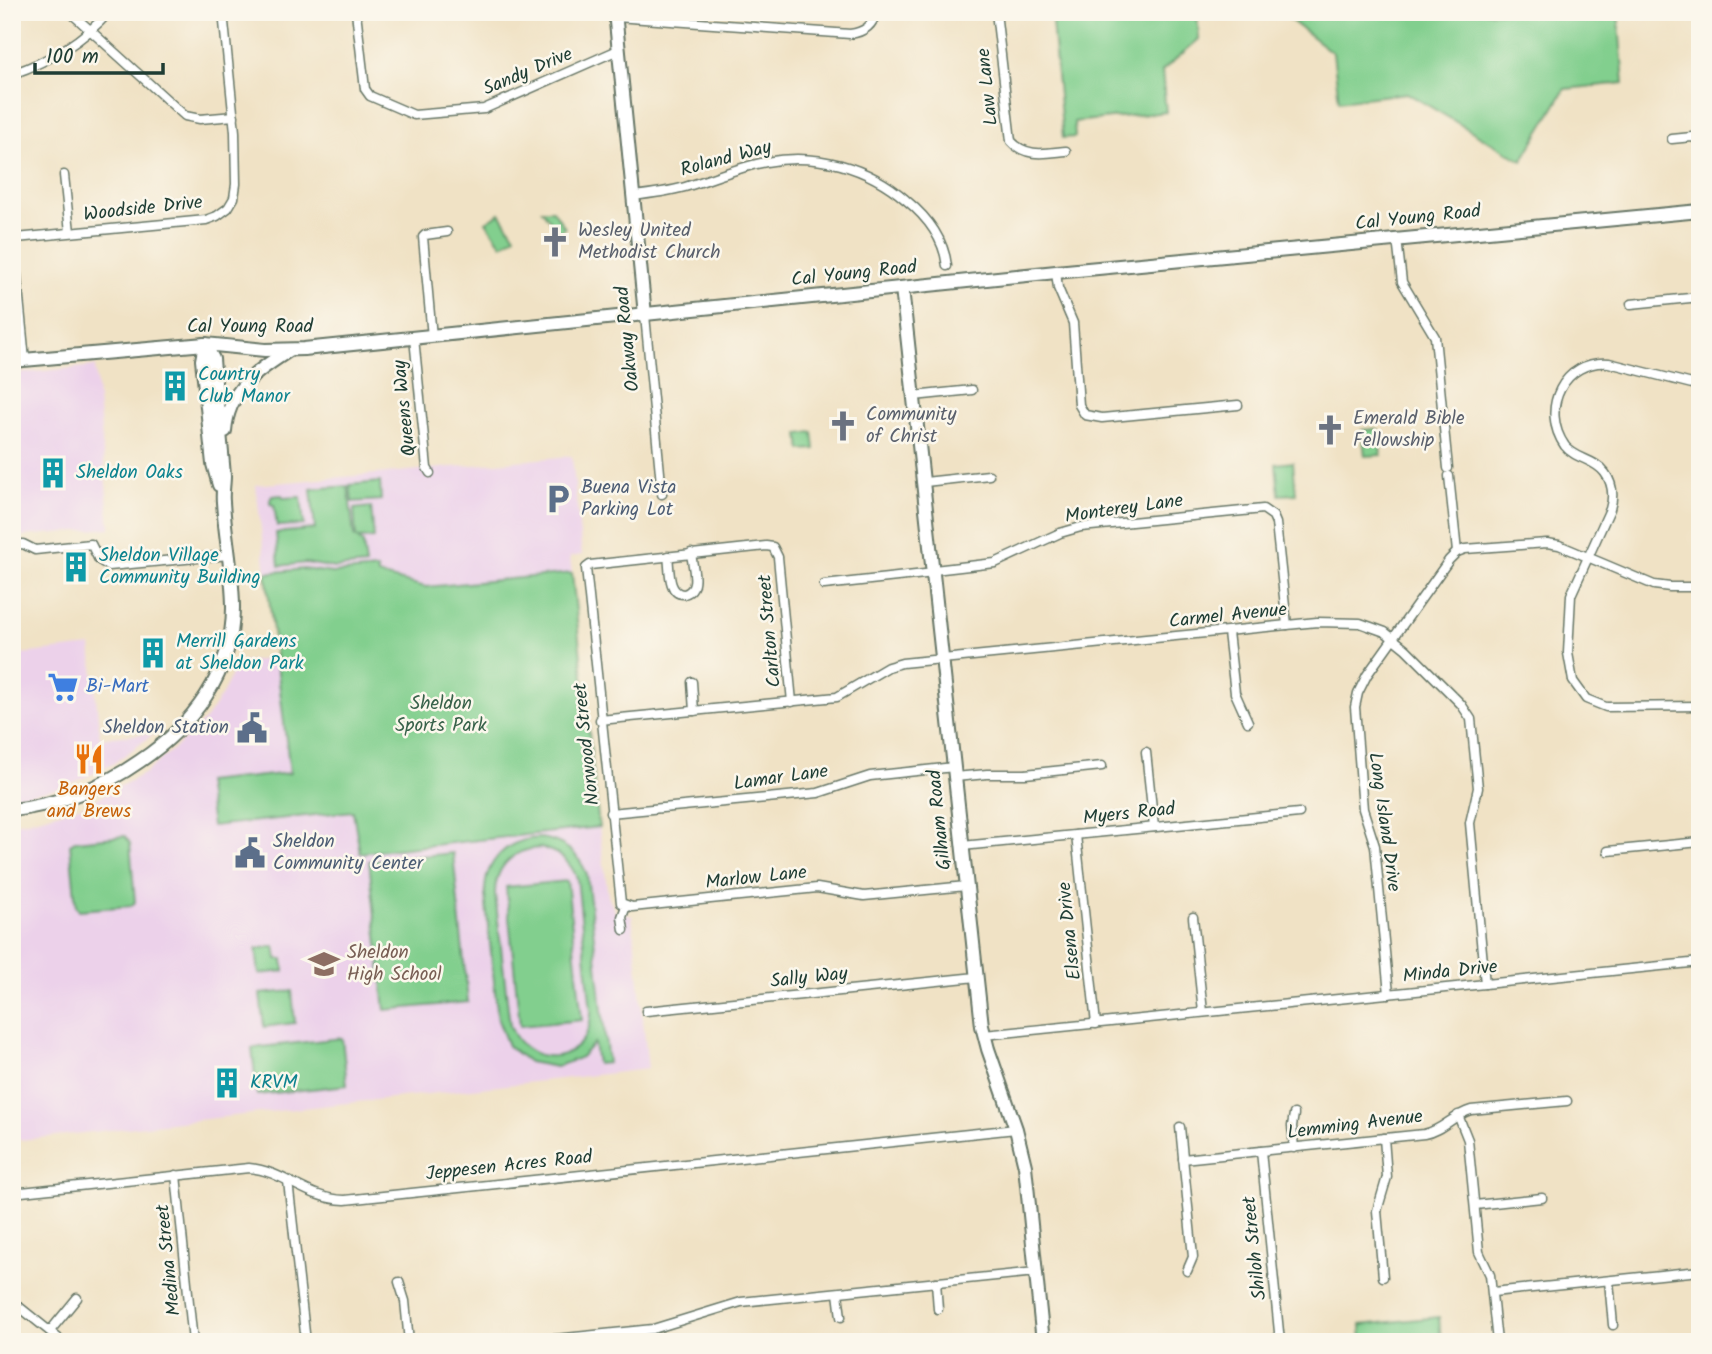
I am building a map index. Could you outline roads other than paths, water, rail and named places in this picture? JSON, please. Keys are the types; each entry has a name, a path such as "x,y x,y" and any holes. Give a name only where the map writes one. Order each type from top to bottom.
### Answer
{"main road":[{"name":"Oakway Road","path":"615,15 645,315"},
{"name":"Cal Young Road","path":"18,361 205,344 265,350 432,337 1056,272 1700,211"},
{"name":"Gilham Road","path":"902,288 925,482 976,977 984,1035 1016,1129 1025,1166 1044,1342"},
{"path":"205,344 213,359 224,477"},
{"path":"205,344 202,360 213,464 223,500"},
{"path":"12,810 36,807 72,796 120,775 157,749 194,714 215,682 229,645 233,608 223,500 225,429 232,401 251,376 291,349"}],"street":[{"path":"70,12 185,116 200,119 234,116"},
{"path":"12,74 48,60 90,31 109,12"},
{"name":"Woodside Drive","path":"18,361 14,239 201,221 217,216 228,208 234,198 234,116 223,12"},
{"name":"Sandy Drive","path":"356,12 365,89 370,96 418,116 489,107 618,50"},
{"path":"615,15 850,34 869,26 876,12"},
{"name":"Law Lane","path":"996,12 1011,141 1026,152 1066,151"},
{"path":"1672,139 1692,137 1700,140"},
{"name":"Roland Way","path":"632,196 675,190 768,162 800,159 834,163 869,175 908,202 938,236 947,266"},
{"name":"Woodside Drive","path":"64,174 70,232"},
{"path":"228,208 236,215"},
{"path":"432,337 423,237 426,234 447,232"},
{"path":"1397,239 1402,282 1435,337 1457,552 1540,542 1559,545 1654,585 1700,587"},
{"path":"1056,272 1058,288 1073,323 1079,405 1085,415 1102,418 1238,405"},
{"path":"1631,304 1700,298"},
{"name":"Oakway Road","path":"645,315 662,494"},
{"name":"Queens Way","path":"414,338 427,467 430,473"},
{"path":"1700,386 1604,362 1581,367 1563,383 1555,409 1560,436 1572,453 1603,470 1612,490 1610,509 1573,590 1569,611 1569,669 1581,694 1606,707 1700,706"},
{"path":"914,396 972,390"},
{"path":"925,482 989,475"},
{"name":"Monterey Lane","path":"824,585 995,563 1060,533 1093,525 1259,509 1271,513 1276,523 1287,625"},
{"path":"12,545 23,544 36,550 89,544 99,560 109,566 229,555"},
{"name":"Carlton Street","path":"691,554 766,545 775,548 778,556 792,702"},
{"name":"Long Island Drive","path":"1389,994 1375,846 1363,809 1354,714 1356,700 1363,680 1457,552"},
{"path":"691,554 694,586 690,592 676,592 672,585 668,556 691,554"},
{"name":"Norwood Street","path":"629,906 619,898 585,569 590,565 668,556"},
{"name":"Carmel Avenue","path":"600,720 840,697 892,665 1287,625 1350,622 1369,626 1393,638 1461,705 1472,724 1478,788 1470,823 1485,984"},
{"path":"1228,632 1235,693 1248,722"},
{"path":"692,682 694,711"},
{"path":"1146,752 1154,827"},
{"name":"Lamar Lane","path":"610,813 818,793 870,776 954,772 1025,774 1102,766"},
{"name":"Myers Road","path":"962,846 1299,813"},
{"name":"Elsena Drive","path":"1076,835 1096,1024"},
{"path":"1608,851 1700,842"},
{"name":"Marlow Lane","path":"629,906 817,888 864,896 966,886"},
{"path":"624,930 622,917 629,906"},
{"path":"1193,917 1203,1013"},
{"name":"Minda Drive","path":"984,1035 1700,962"},
{"name":"Sally Way","path":"646,1011 976,977"},
{"name":"Lemming Avenue","path":"1183,1159 1429,1133 1471,1110 1567,1101"},
{"path":"1294,1114 1294,1148"},
{"path":"1458,1115 1468,1140 1479,1252 1490,1275 1497,1342"},
{"path":"1180,1127 1193,1257 1187,1271"},
{"name":"Jeppesen Acres Road","path":"12,1193 249,1168 267,1170 318,1196 345,1199 1016,1129"},
{"path":"1383,1277 1377,1211 1388,1177 1384,1138"},
{"name":"Shiloh Street","path":"1261,1151 1280,1342"},
{"name":"Medina Street","path":"176,1175 193,1342"},
{"path":"288,1181 306,1342"},
{"path":"1475,1205 1542,1198"},
{"path":"1493,1292 1700,1271"},
{"path":"526,1342 653,1329 735,1303 1036,1272"},
{"path":"1609,1280 1613,1325"},
{"path":"399,1282 404,1296 409,1342"},
{"path":"936,1282 938,1309"},
{"path":"838,1293 841,1317"},
{"path":"50,1331 77,1298"},
{"path":"12,1300 63,1342"}],"place":[{"name":"Wesley United Methodist Church","path":"555,242"},
{"name":"Country Club Manor","path":"175,386"},
{"name":"Community of Christ","path":"843,426"},
{"name":"Emerald Bible Fellowship","path":"1330,430"},
{"name":"Sheldon Oaks","path":"53,473"},
{"name":"Buena Vista Parking Lot","path":"558,499"},
{"name":"Sheldon Village Community Building","path":"76,567"},
{"name":"Merrill Gardens at Sheldon Park","path":"153,653"},
{"name":"Bi-Mart","path":"63,687"},
{"name":"Sheldon Station","path":"252,728"},
{"name":"Bangers and Brews","path":"89,759"},
{"name":"Sheldon Community Center","path":"250,853"},
{"name":"Sheldon High School","path":"324,964"},
{"name":"KRVM","path":"227,1083"}],"park label":[{"name":"Sheldon Sports Park","path":"441,715"}]}
